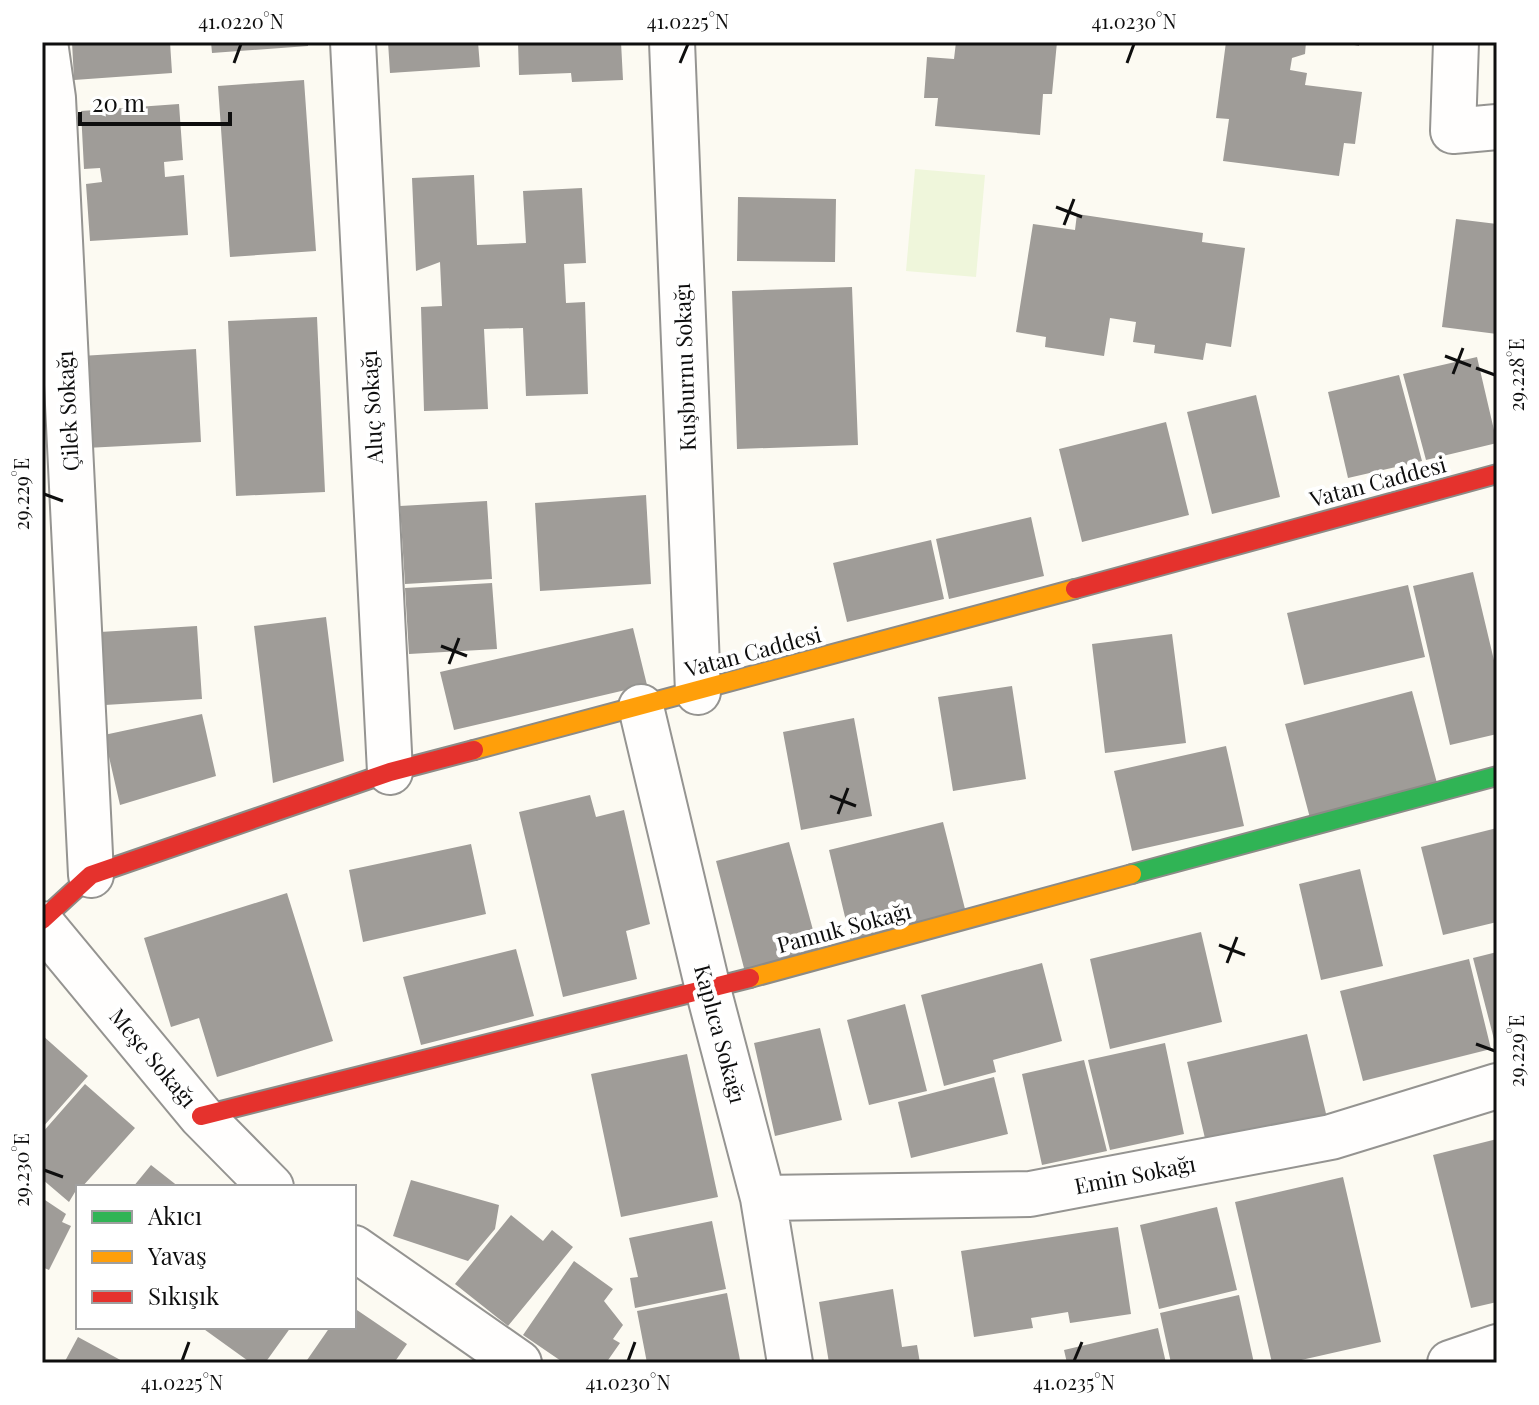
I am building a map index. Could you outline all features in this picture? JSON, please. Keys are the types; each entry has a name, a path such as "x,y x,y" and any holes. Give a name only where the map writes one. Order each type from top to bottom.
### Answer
{"street":[{"name":"Çilek Sokağı","path":"45,42 53,98 91,875"},
{"name":"Aluç Sokağı","path":"353,42 390,772"},
{"name":"Kuşburnu Sokağı","path":"672,42 698,692"},
{"path":"1456,42 1453,131 1497,127"},
{"name":"Vatan Caddesi","path":"42,922 91,875 390,772 698,692 1497,474"},
{"name":"Kaplıca Sokağı","path":"641,707 708,989 763,1198 790,1363"},
{"name":"Pamuk Sokağı","path":"201,1116 708,989 1497,776"},
{"name":"Meşe Sokağı","path":"42,922 201,1116 269,1185"},
{"name":"Emin Sokağı","path":"763,1198 1030,1194 1331,1137 1497,1086"},
{"path":"356,1249 519,1363"},
{"path":"1450,1363 1497,1347"}],"green space":[{"path":"915,169 985,175 976,277 906,271"}],"building":[{"path":"72,42 170,42 172,73 74,80"},
{"path":"211,42 308,42 308,46 212,53"},
{"path":"388,42 478,42 480,67 390,73"},
{"path":"518,42 621,42 623,80 572,82 571,73 519,75"},
{"path":"956,42 1057,42 1052,94 1043,94 1040,135 935,126 938,98 924,98 927,57 954,59"},
{"path":"1226,42 1306,42 1305,54 1292,58 1290,70 1307,73 1305,85 1362,92 1355,144 1344,143 1339,176 1223,161 1229,119 1216,118"},
{"path":"304,80 316,251 230,257 218,86"},
{"path":"179,104 183,160 164,162 165,177 184,175 188,235 90,241 86,184 102,182 100,168 84,169 81,111"},
{"path":"474,175 477,245 526,243 523,191 582,188 586,263 564,264 566,303 585,302 588,394 526,396 523,328 484,329 488,409 424,411 421,307 442,306 440,262 416,271 412,178"},
{"path":"738,197 836,199 835,262 737,261"},
{"path":"1077,214 1203,233 1202,242 1245,248 1231,347 1206,343 1203,360 1154,353 1155,345 1133,342 1136,322 1110,318 1104,356 1045,347 1046,337 1016,332 1033,224 1075,230"},
{"path":"1456,219 1497,224 1497,334 1442,327"},
{"path":"852,287 858,445 737,449 732,291"},
{"path":"317,317 325,492 236,496 228,321"},
{"path":"196,349 201,442 86,448 81,356"},
{"path":"1477,357 1497,443 1426,460 1403,374"},
{"path":"1399,375 1422,461 1348,478 1328,392"},
{"path":"1256,395 1280,497 1212,514 1187,412"},
{"path":"1166,422 1189,515 1082,542 1059,449"},
{"path":"646,495 651,584 540,591 535,503"},
{"path":"487,501 492,579 405,584 400,506"},
{"path":"1031,517 1044,576 949,599 936,539"},
{"path":"931,540 944,599 847,622 833,563"},
{"path":"1473,572 1497,673 1497,734 1450,745 1413,586"},
{"path":"492,583 497,649 409,654 405,588"},
{"path":"1408,585 1425,657 1304,685 1287,613"},
{"path":"326,617 344,761 273,783 254,626"},
{"path":"197,626 202,699 105,705 100,632"},
{"path":"633,628 647,685 454,730 440,672"},
{"path":"1172,634 1186,743 1105,753 1092,644"},
{"path":"1012,686 1026,779 953,791 938,697"},
{"path":"1412,691 1437,783 1310,818 1285,724"},
{"path":"202,714 216,776 120,805 104,735"},
{"path":"854,718 872,816 801,830 783,732"},
{"path":"1226,746 1244,826 1132,851 1114,771"},
{"path":"590,795 596,817 624,810 650,924 626,931 637,979 563,997 519,812"},
{"path":"943,822 966,913 851,942 829,850"},
{"path":"1497,828 1497,922 1443,935 1421,847"},
{"path":"789,842 819,952 745,972 716,861"},
{"path":"471,844 486,914 363,942 349,870"},
{"path":"1360,869 1383,966 1321,980 1299,884"},
{"path":"287,893 333,1041 217,1077 199,1018 171,1027 144,938"},
{"path":"1201,932 1222,1022 1110,1049 1090,959"},
{"path":"516,949 534,1016 421,1045 403,977"},
{"path":"1497,952 1497,1047 1496,1047 1473,958"},
{"path":"1469,959 1491,1049 1363,1081 1340,991"},
{"path":"1042,963 1062,1041 993,1060 996,1072 944,1086 921,995"},
{"path":"905,1004 927,1091 869,1105 847,1020"},
{"path":"820,1028 842,1120 775,1136 754,1043"},
{"path":"1307,1034 1328,1122 1208,1151 1187,1062"},
{"path":"42,1035 88,1076 42,1128"},
{"path":"1165,1043 1184,1134 1110,1150 1088,1060"},
{"path":"687,1054 718,1197 621,1217 591,1074"},
{"path":"1084,1060 1107,1151 1042,1165 1022,1074"},
{"path":"994,1077 1008,1134 911,1158 898,1102"},
{"path":"85,1084 135,1128 84,1185 76,1185 69,1202 42,1179 42,1133"},
{"path":"1497,1139 1497,1302 1471,1308 1433,1155"},
{"path":"151,1165 176,1185 135,1185"},
{"path":"1343,1177 1381,1342 1288,1363 1272,1363 1235,1202"},
{"path":"411,1180 499,1205 495,1229 468,1261 393,1236"},
{"path":"42,1198 66,1214 62,1222 71,1226 49,1270 42,1267"},
{"path":"1217,1207 1237,1290 1159,1309 1140,1225"},
{"path":"511,1215 543,1241 552,1230 573,1247 508,1326 455,1284"},
{"path":"712,1221 726,1289 635,1308 630,1278 638,1277 629,1238"},
{"path":"1118,1227 1131,1314 1070,1323 1068,1312 1031,1318 1033,1328 974,1337 961,1251"},
{"path":"574,1261 613,1289 604,1301 623,1325 613,1339 620,1343 606,1363 564,1363 523,1335"},
{"path":"893,1289 902,1347 917,1345 920,1363 829,1363 819,1302"},
{"path":"727,1293 740,1360 647,1363 637,1311"},
{"path":"1239,1295 1254,1363 1171,1363 1160,1313"},
{"path":"356,1309 407,1344 394,1363 305,1363 329,1329 356,1329"},
{"path":"1158,1328 1166,1363 1067,1363 1064,1350"},
{"path":"204,1329 290,1329 265,1363 251,1363"},
{"path":"78,1337 126,1363 64,1363"}],"traffic: fast":[{"path":"1132,874 1497,776"}],"traffic: slow":[{"path":"474,750 1075,589"},
{"path":"750,978 1132,874"}],"traffic: jam":[{"path":"1075,589 1497,474"},
{"path":"42,920 91,875 390,772 474,750"},
{"path":"201,1116 750,978"}]}
